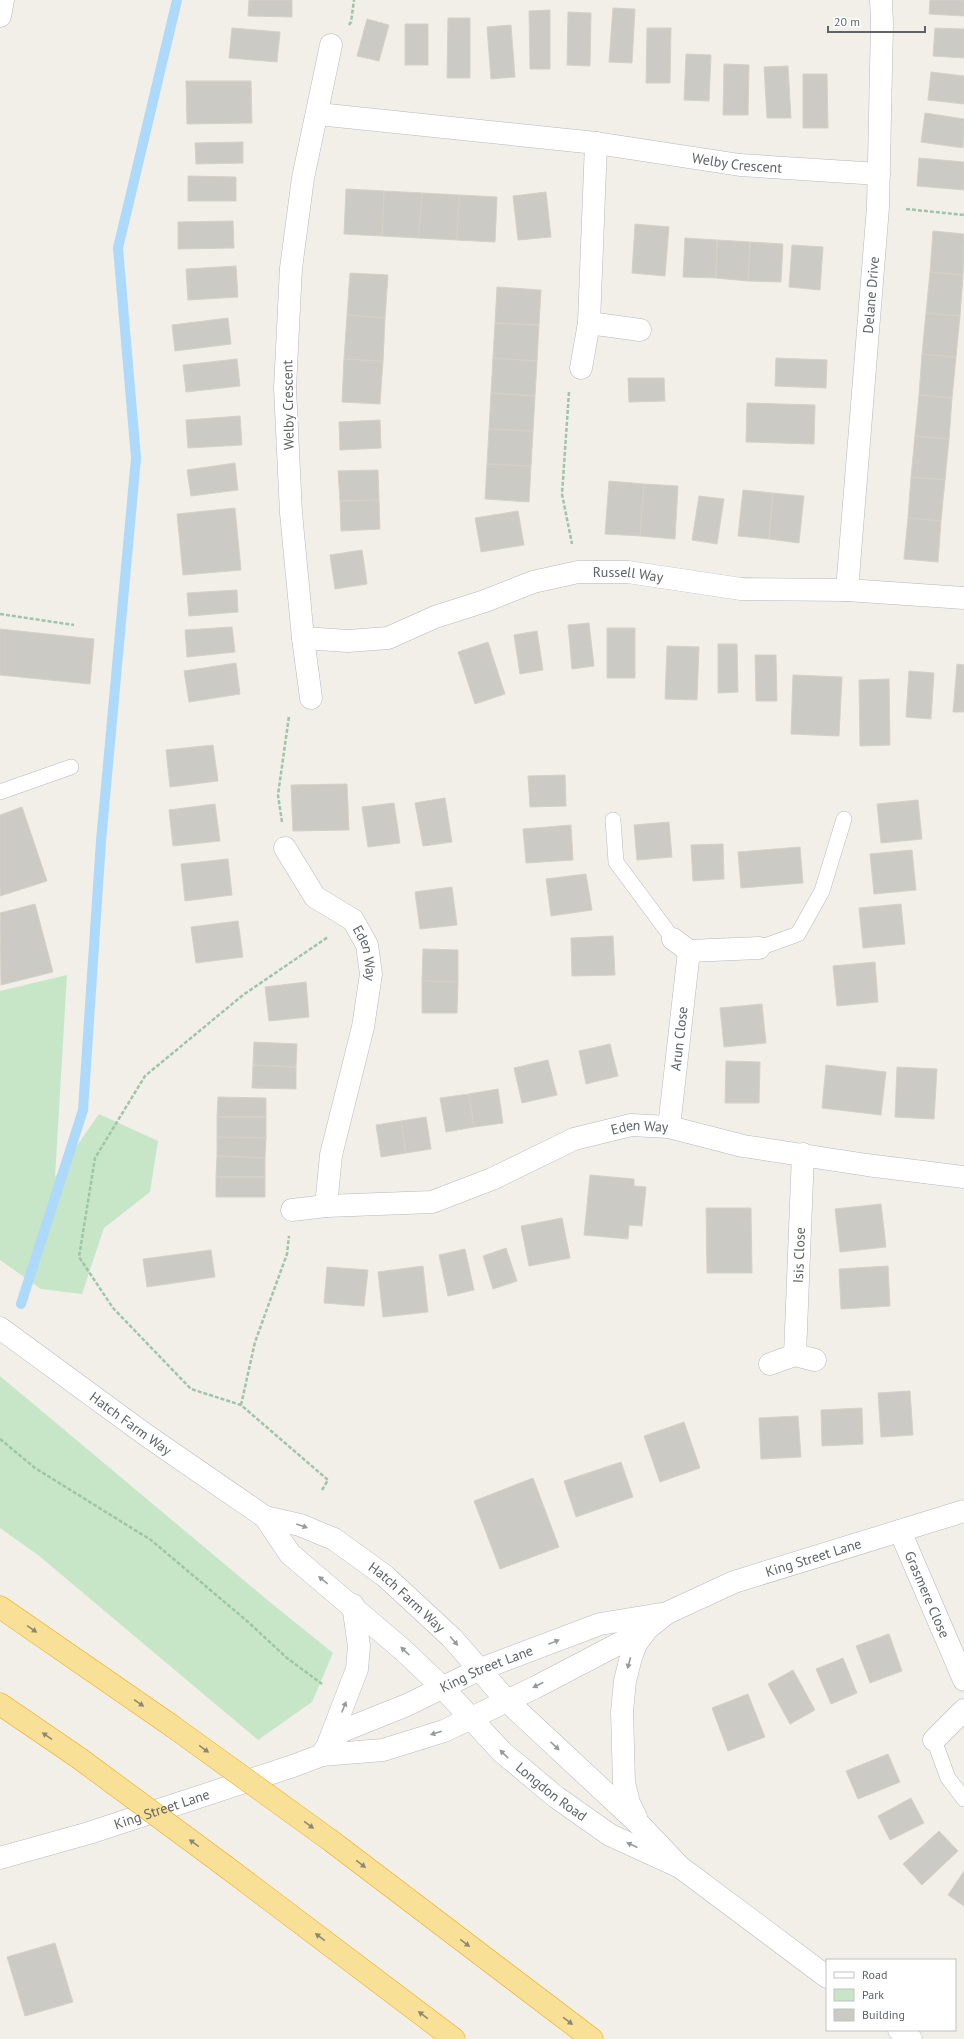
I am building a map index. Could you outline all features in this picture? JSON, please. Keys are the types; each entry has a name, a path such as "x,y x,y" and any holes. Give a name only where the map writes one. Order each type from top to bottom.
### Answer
{"highway":[{"path":"0,1607 172,1726 330,1840 592,2039"},
{"path":"0,1704 79,1758 454,2039"}],"street":[{"path":"0,16 3,0"},
{"name":"Delane Drive","path":"847,590 878,207 882,32 881,0"},
{"name":"Welby Crescent","path":"311,698 303,638 292,512 285,388 291,268 303,178 318,114 331,45"},
{"name":"Welby Crescent","path":"318,114 596,143 740,165 879,174"},
{"path":"581,368 589,323 596,143"},
{"path":"589,323 640,330"},
{"name":"Russell Way","path":"303,638 348,641 388,638 435,617 485,601 533,582 578,572 628,572 741,589 847,590 964,598"},
{"name":"Eden Way","path":"285,848 315,897 353,920 367,944 371,974 363,1027 331,1155 326,1206"},
{"path":"681,945 759,948"},
{"name":"Arun Close","path":"669,1127 681,945"},
{"name":"Eden Way","path":"292,1210 326,1206 432,1202 492,1179 574,1139 631,1125 669,1127 743,1146 867,1165 964,1177"},
{"name":"Isis Close","path":"770,1364 805,1358 803,1154"},
{"name":"Hatch Farm Way","path":"0,1328 146,1435 264,1517 290,1554 353,1605 443,1688"},
{"name":"King Street Lane","path":"325,1749 383,1750 444,1731 506,1700 536,1687 647,1628 667,1613 734,1582 964,1511"},
{"name":"Hatch Farm Way","path":"264,1517 300,1525 334,1539 360,1556 385,1576 441,1628 506,1700"},
{"name":"Grasmere Close","path":"900,1531 964,1680"},
{"path":"325,1749 358,1669 359,1646 353,1605"},
{"name":"King Street Lane","path":"0,1858 89,1833 293,1766 325,1749 342,1731 443,1688 478,1670 600,1624 667,1613"},
{"path":"640,1824 629,1802 624,1782 622,1727 625,1681 629,1663 636,1644 647,1628"},
{"name":"Longdon Road","path":"443,1688 502,1752 556,1797 610,1835 680,1867"},
{"name":"Longdon Road","path":"506,1700 640,1824 680,1867 826,1976"},
{"path":"934,1740 964,1710"},
{"path":"900,2031 911,2039"}],"lane":[{"path":"0,792 70,767"},
{"path":"759,948 798,934 822,891 844,819"},
{"path":"613,820 616,862 681,945"},
{"path":"934,1740 948,1778 964,1799"}],"path":[{"path":"878,207 964,215"},
{"path":"578,572 562,494 570,388 581,368"},
{"path":"0,614 74,625"},
{"path":"285,848 278,795 290,712"},
{"path":"322,1490 328,1480 242,1405 191,1389 113,1308 79,1257 95,1158 145,1076 243,995 353,920"},
{"path":"242,1405 255,1342 287,1254 292,1210"},
{"path":"0,1439 35,1468 151,1540 247,1621 287,1658 328,1687"}],"green space":[{"path":"67,975 55,1177 99,1114 158,1141 150,1192 104,1228 82,1294 41,1289 0,1260 0,991"},
{"path":"0,1376 271,1603 333,1653 312,1702 258,1740 38,1555 0,1528"}],"building":[{"path":"249,0 292,0 292,17 248,16"},
{"path":"930,0 964,0 964,16 929,14"},
{"path":"613,8 635,9 632,63 609,62"},
{"path":"550,10 550,69 530,69 529,11"},
{"path":"568,12 591,13 590,66 567,65"},
{"path":"448,18 470,18 470,78 447,78"},
{"path":"367,19 389,25 379,61 357,56"},
{"path":"405,24 428,24 428,65 405,65"},
{"path":"511,25 515,77 491,79 487,27"},
{"path":"232,28 280,32 277,62 229,58"},
{"path":"647,28 671,28 670,83 646,83"},
{"path":"935,28 964,29 964,58 933,56"},
{"path":"686,54 711,55 709,101 684,100"},
{"path":"724,64 749,65 748,115 723,115"},
{"path":"788,66 791,118 767,118 764,67"},
{"path":"931,72 964,76 964,104 928,100"},
{"path":"803,74 827,74 828,128 803,128"},
{"path":"186,81 251,81 252,123 187,124"},
{"path":"925,113 964,119 963,148 921,142"},
{"path":"243,142 243,163 196,164 195,143"},
{"path":"919,158 964,162 964,190 917,186"},
{"path":"188,176 236,177 236,201 188,201"},
{"path":"346,189 384,191 382,236 344,234"},
{"path":"384,191 422,193 419,238 382,236"},
{"path":"546,192 551,237 518,240 513,196"},
{"path":"422,193 459,195 457,240 419,238"},
{"path":"459,195 497,197 495,242 457,240"},
{"path":"233,221 234,248 178,249 178,222"},
{"path":"635,224 669,227 665,276 632,273"},
{"path":"933,231 964,234 963,275 930,272"},
{"path":"685,238 717,240 716,278 683,277"},
{"path":"717,240 750,242 748,281 716,278"},
{"path":"750,242 783,244 781,282 748,281"},
{"path":"792,245 823,247 820,290 789,287"},
{"path":"236,266 238,297 188,300 186,269"},
{"path":"930,272 963,275 960,316 926,313"},
{"path":"350,273 388,275 385,318 347,315"},
{"path":"497,287 541,290 539,325 495,323"},
{"path":"926,313 960,316 956,357 922,354"},
{"path":"347,315 385,318 383,361 344,359"},
{"path":"228,318 231,344 175,351 172,325"},
{"path":"495,323 539,325 537,361 493,358"},
{"path":"922,354 956,357 952,398 919,395"},
{"path":"493,358 537,361 535,396 491,393"},
{"path":"776,358 827,360 826,388 775,386"},
{"path":"237,359 240,386 186,392 183,365"},
{"path":"344,359 383,361 380,404 342,402"},
{"path":"628,378 664,378 665,401 629,402"},
{"path":"491,393 535,396 533,431 489,429"},
{"path":"919,395 952,398 949,439 915,436"},
{"path":"747,403 815,405 814,444 746,442"},
{"path":"240,416 242,445 188,448 186,420"},
{"path":"380,420 381,448 340,450 339,422"},
{"path":"489,429 533,431 531,466 487,464"},
{"path":"915,436 949,439 945,480 911,477"},
{"path":"235,463 238,490 191,496 187,470"},
{"path":"487,464 531,466 529,502 485,499"},
{"path":"378,470 379,500 340,501 338,471"},
{"path":"911,477 945,480 941,521 908,518"},
{"path":"609,481 644,484 640,536 605,534"},
{"path":"644,484 678,486 675,539 640,536"},
{"path":"743,490 773,493 769,539 738,536"},
{"path":"773,493 804,496 799,543 769,539"},
{"path":"699,496 724,499 717,544 692,540"},
{"path":"379,500 380,529 341,531 340,501"},
{"path":"235,508 241,570 183,575 177,514"},
{"path":"518,511 524,545 481,552 475,518"},
{"path":"908,518 941,521 938,562 904,559"},
{"path":"362,550 367,584 335,589 330,555"},
{"path":"237,590 238,612 189,616 187,593"},
{"path":"589,623 594,666 572,669 568,625"},
{"path":"232,627 235,652 187,657 185,630"},
{"path":"607,628 635,628 635,678 607,678"},
{"path":"0,629 94,639 90,684 0,675"},
{"path":"537,631 543,670 520,674 514,635"},
{"path":"488,642 505,694 475,704 458,652"},
{"path":"718,644 737,644 738,692 718,693"},
{"path":"667,646 699,647 697,700 665,699"},
{"path":"755,655 776,655 777,701 756,701"},
{"path":"236,663 240,694 189,702 184,671"},
{"path":"957,664 964,665 964,712 953,712"},
{"path":"909,671 934,673 931,719 906,717"},
{"path":"793,675 842,677 839,736 791,734"},
{"path":"889,679 890,745 860,746 859,680"},
{"path":"213,745 218,781 170,787 166,750"},
{"path":"565,775 566,806 530,807 528,776"},
{"path":"347,784 349,830 293,831 291,785"},
{"path":"445,798 452,842 423,846 415,803"},
{"path":"918,800 922,839 881,843 877,804"},
{"path":"394,803 400,843 368,847 362,807"},
{"path":"215,804 220,841 173,846 169,810"},
{"path":"22,807 47,881 0,896 0,815"},
{"path":"669,822 672,857 637,860 634,825"},
{"path":"571,825 573,860 526,863 523,829"},
{"path":"723,844 724,879 693,881 691,845"},
{"path":"800,847 803,883 741,888 738,852"},
{"path":"912,850 916,890 874,894 870,854"},
{"path":"228,859 232,895 185,901 181,864"},
{"path":"586,874 592,910 551,916 546,879"},
{"path":"452,887 457,925 420,929 415,892"},
{"path":"35,904 53,972 1,985 0,913"},
{"path":"901,904 905,944 863,948 859,908"},
{"path":"238,921 243,957 196,963 191,927"},
{"path":"613,936 615,975 572,976 571,938"},
{"path":"423,949 458,950 458,982 422,981"},
{"path":"875,962 878,1002 837,1006 833,966"},
{"path":"422,981 458,982 457,1013 422,1013"},
{"path":"306,982 309,1017 269,1021 265,987"},
{"path":"762,1004 766,1043 724,1047 720,1008"},
{"path":"254,1042 297,1044 296,1067 253,1065"},
{"path":"610,1044 618,1076 586,1084 579,1051"},
{"path":"548,1060 557,1095 522,1103 514,1068"},
{"path":"726,1061 760,1062 759,1103 725,1103"},
{"path":"253,1065 296,1067 296,1089 252,1088"},
{"path":"826,1065 886,1072 881,1115 822,1108"},
{"path":"897,1067 937,1069 934,1119 895,1117"},
{"path":"498,1089 503,1123 474,1127 469,1094"},
{"path":"469,1094 474,1127 446,1132 440,1098"},
{"path":"218,1097 266,1098 266,1117 217,1117"},
{"path":"217,1117 266,1117 266,1138 217,1137"},
{"path":"426,1117 431,1149 406,1153 401,1121"},
{"path":"401,1121 406,1153 381,1157 376,1125"},
{"path":"217,1137 266,1138 265,1158 217,1156"},
{"path":"217,1156 265,1158 265,1177 216,1177"},
{"path":"590,1175 634,1179 634,1186 646,1187 642,1226 629,1225 628,1239 584,1235"},
{"path":"216,1177 265,1177 265,1197 216,1197"},
{"path":"881,1204 886,1247 840,1252 835,1209"},
{"path":"706,1208 751,1208 752,1273 707,1273"},
{"path":"562,1218 570,1258 529,1266 521,1226"},
{"path":"506,1248 517,1281 493,1289 483,1256"},
{"path":"465,1249 474,1290 448,1296 439,1255"},
{"path":"211,1250 215,1277 147,1287 143,1259"},
{"path":"423,1266 428,1312 383,1317 378,1272"},
{"path":"888,1266 890,1306 841,1309 839,1269"},
{"path":"327,1267 368,1270 364,1306 324,1303"},
{"path":"910,1391 913,1435 881,1437 878,1393"},
{"path":"862,1408 863,1444 822,1446 821,1410"},
{"path":"798,1416 801,1457 761,1459 759,1418"},
{"path":"684,1422 700,1468 660,1482 644,1436"},
{"path":"621,1462 633,1497 576,1517 564,1481"},
{"path":"533,1478 559,1547 500,1569 474,1501"},
{"path":"889,1634 902,1671 870,1683 856,1646"},
{"path":"843,1658 857,1693 831,1704 816,1669"},
{"path":"793,1670 815,1710 790,1724 768,1684"},
{"path":"748,1694 765,1737 728,1751 712,1708"},
{"path":"888,1754 900,1782 858,1799 846,1771"},
{"path":"911,1798 924,1823 890,1840 878,1816"},
{"path":"939,1831 958,1851 922,1885 903,1864"},
{"path":"964,1871 964,1906 948,1895"},
{"path":"55,1943 73,2002 25,2016 7,1957"}],"waterway":[{"path":"21,1304 83,1110 101,841 136,458 118,248 177,0"}]}
